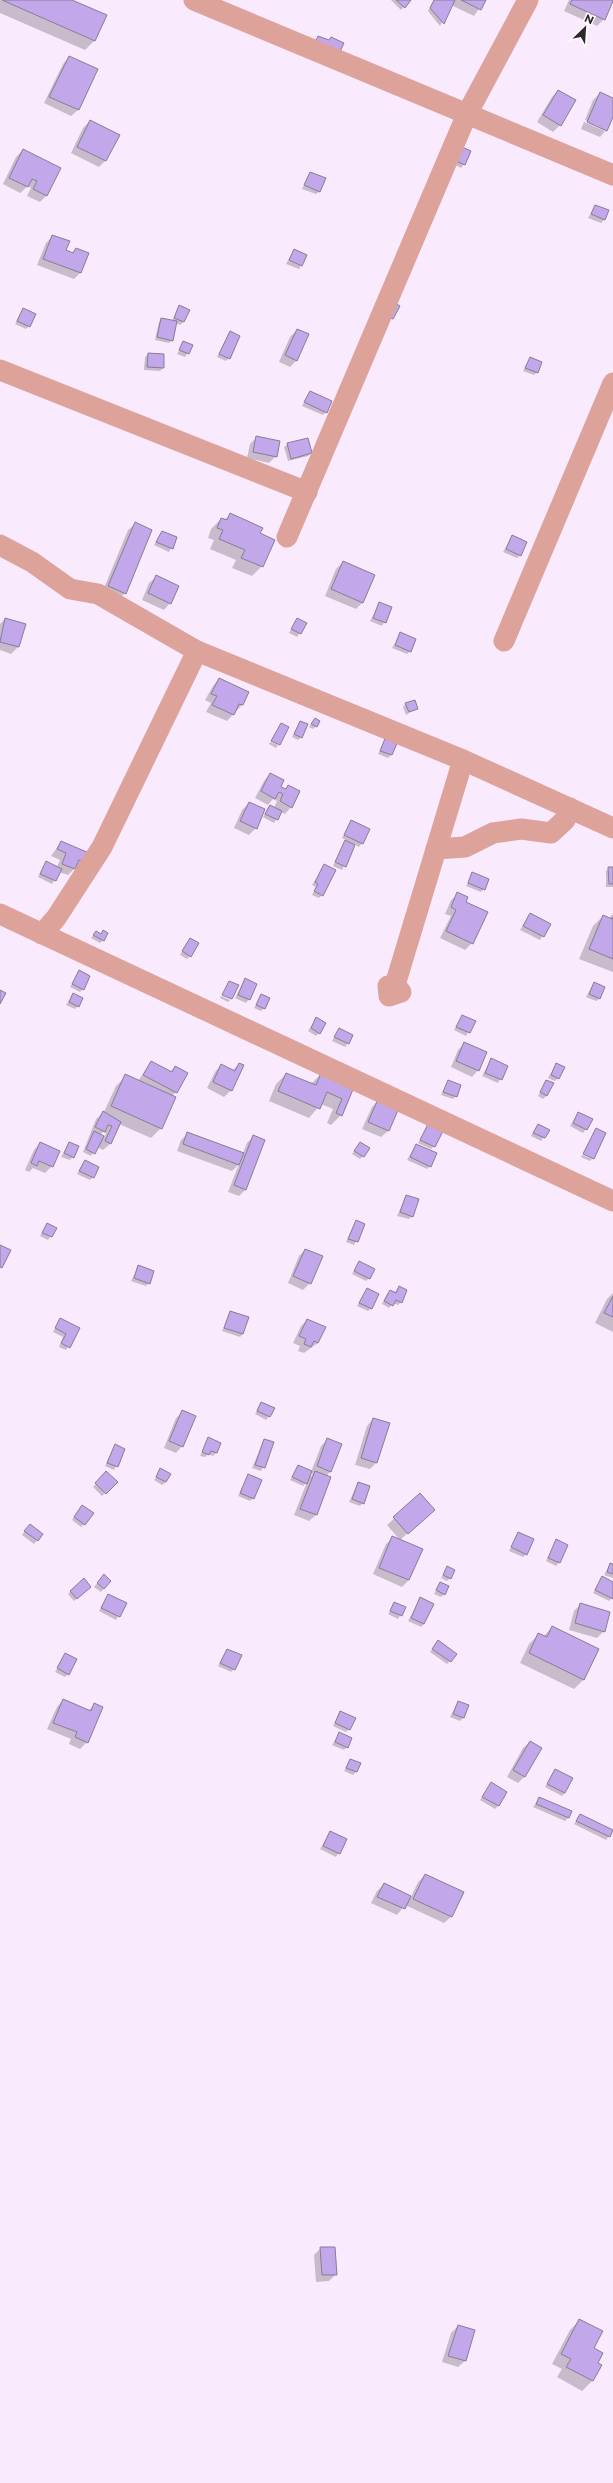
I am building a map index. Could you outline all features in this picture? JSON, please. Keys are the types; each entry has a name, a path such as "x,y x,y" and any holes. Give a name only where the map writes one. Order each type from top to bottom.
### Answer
{"street":[{"path":"194,0 613,176"},
{"path":"287,537 467,114 528,0"},
{"path":"0,370 306,492"},
{"path":"504,641 613,382"},
{"path":"0,545 32,562 70,589 98,594 197,651 463,760 613,828"},
{"path":"42,934 56,918 102,847 197,651"},
{"path":"395,985 463,760"},
{"path":"436,848 465,847 493,833 521,829 551,833 565,820 570,808"},
{"path":"0,914 613,1201"}],"building":[{"path":"2,0 72,0 107,15 95,41"},
{"path":"396,0 411,0 405,8"},
{"path":"434,0 455,0 444,24 430,8"},
{"path":"461,0 486,0 481,10"},
{"path":"572,0 613,1 605,20 570,4"},
{"path":"318,36 329,40 331,37 344,43 337,58 313,47"},
{"path":"69,56 98,69 79,110 49,97"},
{"path":"558,90 576,100 561,126 543,115"},
{"path":"600,92 613,98 613,117 607,131 587,122"},
{"path":"90,120 120,135 106,161 77,147"},
{"path":"462,147 471,151 465,165 456,161"},
{"path":"23,149 61,168 47,196 33,189 37,181 32,179 28,187 9,178"},
{"path":"310,172 326,178 320,192 304,185"},
{"path":"595,205 609,210 605,220 591,214"},
{"path":"52,235 70,241 66,250 73,253 76,248 89,253 81,273 43,259"},
{"path":"294,249 307,255 302,266 289,260"},
{"path":"393,302 400,306 393,319 386,316"},
{"path":"179,305 190,310 184,322 174,318"},
{"path":"23,308 36,314 30,327 17,321"},
{"path":"161,318 177,321 173,341 157,337"},
{"path":"297,329 309,334 297,361 285,355"},
{"path":"230,331 240,336 230,359 219,354"},
{"path":"183,341 193,345 189,354 179,350"},
{"path":"148,353 164,354 164,368 147,367"},
{"path":"530,357 542,362 538,373 525,368"},
{"path":"310,391 332,401 327,413 304,402"},
{"path":"256,436 280,441 277,457 253,452"},
{"path":"308,438 312,453 291,459 287,443"},
{"path":"230,513 263,528 260,533 275,540 263,567 241,558 245,550 219,539 223,530 217,528 221,518 227,520"},
{"path":"135,522 152,530 126,594 108,586"},
{"path":"162,531 177,537 173,549 156,542"},
{"path":"512,535 527,542 521,556 506,549"},
{"path":"343,561 375,575 363,603 331,589"},
{"path":"156,575 179,586 171,604 148,593"},
{"path":"379,602 392,607 386,623 373,618"},
{"path":"5,618 26,624 19,647 0,642"},
{"path":"297,618 307,623 301,634 291,629"},
{"path":"400,632 416,639 411,652 395,645"},
{"path":"219,678 249,692 243,705 239,704 234,715 212,705 217,696 211,694"},
{"path":"415,700 418,709 409,712 405,703"},
{"path":"315,718 320,721 317,727 311,724"},
{"path":"300,721 308,724 302,738 294,734"},
{"path":"281,723 289,727 280,745 271,741"},
{"path":"386,736 398,741 392,755 380,751"},
{"path":"270,773 284,780 281,787 286,789 288,785 300,791 292,808 280,801 283,794 279,792 275,799 261,791"},
{"path":"249,802 265,809 257,829 240,821"},
{"path":"270,805 282,811 278,820 265,814"},
{"path":"351,820 370,829 363,844 344,835"},
{"path":"345,840 355,845 346,867 335,862"},
{"path":"61,841 89,853 85,863 79,860 75,869 62,864 66,853 57,849"},
{"path":"46,861 62,869 56,881 40,874"},
{"path":"324,864 336,870 323,896 314,891 318,884 315,882"},
{"path":"608,867 613,867 613,884 609,884"},
{"path":"472,872 489,879 485,890 468,883"},
{"path":"457,892 468,897 466,902 488,912 473,944 446,931 456,910 451,907"},
{"path":"530,913 551,924 544,937 523,926"},
{"path":"603,915 612,919 613,917 613,959 589,949"},
{"path":"103,930 108,933 104,941 93,935 96,931 101,934"},
{"path":"190,938 199,943 191,957 182,951"},
{"path":"79,970 90,976 84,990 72,984"},
{"path":"245,978 257,984 250,1000 238,995"},
{"path":"229,981 239,985 232,999 222,995"},
{"path":"594,982 605,987 600,999 589,994"},
{"path":"0,990 6,993 0,1004"},
{"path":"73,993 83,998 79,1007 69,1002"},
{"path":"261,994 270,998 265,1009 256,1005"},
{"path":"462,1015 476,1021 470,1033 456,1027"},
{"path":"316,1017 326,1023 320,1034 311,1028"},
{"path":"339,1028 353,1035 349,1044 334,1037"},
{"path":"464,1042 487,1052 479,1071 456,1061"},
{"path":"491,1058 508,1066 502,1080 485,1073"},
{"path":"151,1061 172,1072 175,1066 188,1073 177,1093 143,1075"},
{"path":"239,1063 244,1065 232,1091 213,1082 221,1064 235,1071"},
{"path":"556,1063 565,1067 559,1079 551,1075"},
{"path":"286,1073 316,1085 321,1073 354,1087 342,1116 336,1113 342,1099 327,1092 320,1109 278,1091"},
{"path":"125,1074 176,1097 162,1129 111,1106"},
{"path":"448,1080 461,1085 457,1097 443,1092"},
{"path":"546,1080 554,1083 547,1096 540,1092"},
{"path":"378,1099 399,1108 389,1131 368,1122"},
{"path":"103,1111 121,1122 111,1144 105,1141 112,1126 108,1125 105,1132 95,1127"},
{"path":"578,1112 593,1119 587,1130 573,1123"},
{"path":"428,1124 443,1131 435,1147 420,1140"},
{"path":"538,1124 550,1130 545,1138 533,1133"},
{"path":"596,1128 606,1133 594,1159 583,1154"},
{"path":"94,1131 104,1136 95,1154 86,1149"},
{"path":"187,1132 244,1153 239,1165 183,1144"},
{"path":"253,1135 265,1140 246,1190 234,1185"},
{"path":"40,1142 60,1151 53,1167 39,1161 37,1166 31,1163"},
{"path":"69,1142 79,1146 74,1158 64,1153"},
{"path":"360,1142 370,1148 364,1157 354,1151"},
{"path":"416,1144 437,1153 431,1167 410,1157"},
{"path":"85,1160 99,1167 94,1178 79,1171"},
{"path":"406,1195 419,1199 413,1217 400,1212"},
{"path":"356,1220 365,1224 358,1242 348,1239"},
{"path":"47,1223 57,1228 52,1237 42,1233"},
{"path":"0,1245 11,1250 2,1268 0,1267"},
{"path":"305,1249 323,1256 311,1284 293,1276"},
{"path":"359,1261 375,1269 370,1279 354,1271"},
{"path":"138,1265 154,1271 150,1284 134,1278"},
{"path":"399,1286 407,1290 402,1303 396,1300 393,1306 384,1301 390,1290 396,1293"},
{"path":"367,1288 379,1294 372,1309 359,1303"},
{"path":"613,1296 613,1317 604,1313"},
{"path":"230,1311 249,1317 243,1334 224,1328"},
{"path":"60,1318 80,1328 70,1348 61,1343 66,1334 55,1328"},
{"path":"307,1319 326,1327 318,1343 314,1341 311,1347 304,1344 306,1339 299,1336"},
{"path":"261,1402 275,1408 270,1417 257,1411"},
{"path":"182,1410 196,1416 183,1447 169,1441"},
{"path":"373,1418 390,1423 377,1463 361,1458"},
{"path":"208,1437 221,1443 217,1453 211,1451 209,1455 202,1452"},
{"path":"327,1438 342,1444 331,1472 317,1466"},
{"path":"264,1439 274,1442 265,1468 255,1465"},
{"path":"115,1444 125,1449 118,1467 107,1463"},
{"path":"298,1465 312,1471 307,1484 292,1477"},
{"path":"160,1468 171,1474 166,1482 156,1477"},
{"path":"106,1471 118,1482 106,1494 95,1483"},
{"path":"315,1471 331,1477 317,1515 300,1509"},
{"path":"248,1474 262,1480 254,1499 240,1493"},
{"path":"358,1482 370,1486 364,1504 352,1499"},
{"path":"420,1493 435,1510 408,1534 393,1517"},
{"path":"82,1505 94,1513 85,1525 74,1517"},
{"path":"30,1524 43,1534 38,1541 24,1531"},
{"path":"518,1532 534,1539 527,1555 511,1547"},
{"path":"392,1536 423,1549 409,1580 379,1568"},
{"path":"556,1539 568,1545 560,1563 548,1558"},
{"path":"610,1563 613,1564 613,1574 607,1572"},
{"path":"447,1566 455,1570 451,1579 443,1575"},
{"path":"104,1574 111,1581 104,1589 97,1583"},
{"path":"602,1576 613,1582 613,1599 595,1590"},
{"path":"84,1578 91,1587 77,1599 70,1591"},
{"path":"440,1582 449,1586 445,1595 436,1590"},
{"path":"108,1594 127,1603 120,1617 101,1608"},
{"path":"420,1597 434,1604 424,1624 411,1618"},
{"path":"394,1602 406,1607 402,1616 390,1611"},
{"path":"580,1603 610,1612 605,1632 575,1623"},
{"path":"552,1626 599,1649 584,1680 529,1653 538,1633 547,1637"},
{"path":"438,1640 457,1654 451,1662 432,1649"},
{"path":"227,1649 242,1655 235,1670 220,1663"},
{"path":"65,1653 77,1659 69,1675 57,1668"},
{"path":"63,1699 91,1711 94,1703 103,1707 88,1743 75,1737 77,1732 53,1723"},
{"path":"458,1701 469,1705 464,1718 453,1714"},
{"path":"340,1711 356,1718 350,1730 335,1723"},
{"path":"339,1732 352,1738 348,1748 335,1742"},
{"path":"530,1741 542,1748 525,1777 513,1770"},
{"path":"350,1759 361,1763 357,1772 346,1768"},
{"path":"555,1769 573,1778 565,1793 547,1784"},
{"path":"491,1782 507,1792 499,1806 482,1797"},
{"path":"539,1797 572,1811 569,1818 536,1804"},
{"path":"580,1814 613,1830 610,1837 576,1821"},
{"path":"330,1831 347,1839 340,1854 323,1846"},
{"path":"425,1874 464,1892 452,1917 413,1899"},
{"path":"384,1883 411,1896 405,1909 377,1897"},
{"path":"320,2247 335,2247 337,2275 322,2275"},
{"path":"579,2319 603,2331 594,2348 603,2353 598,2363 602,2365 593,2381 566,2367 571,2359 561,2354"},
{"path":"458,2325 475,2330 466,2361 448,2356"}]}
